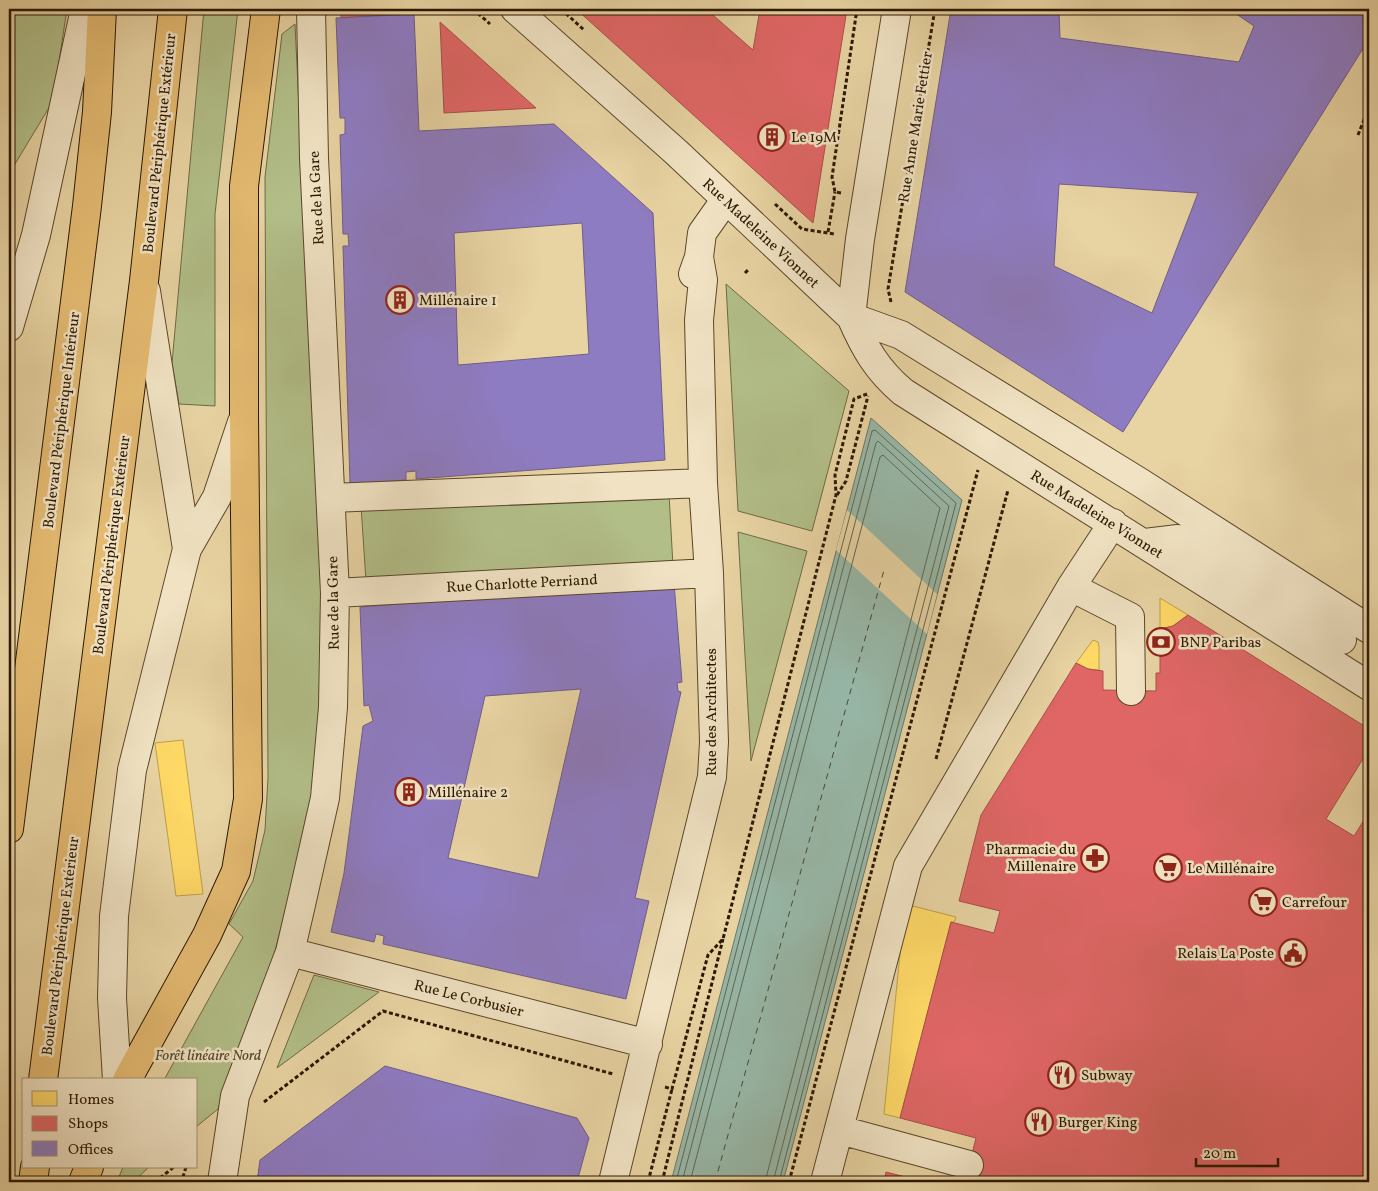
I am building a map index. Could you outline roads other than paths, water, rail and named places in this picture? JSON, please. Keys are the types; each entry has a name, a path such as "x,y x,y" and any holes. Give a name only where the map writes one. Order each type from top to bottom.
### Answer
{"highway":[{"name":"Boulevard Périphérique Intérieur","path":"9,829 87,206 97,112 102,9"},
{"name":"Boulevard Périphérique Extérieur","path":"43,1078 144,281 173,9"},
{"path":"129,1078 206,935 236,871 248,799 244,418 244,186 266,9"},
{"path":"33,1182 34,1168"},
{"path":"83,1182 89,1168"}],"street":[{"path":"9,327 36,235 86,9"},
{"name":"Rue de la Gare","path":"222,1182 235,1096 290,952 325,798 333,707 334,593 331,498 335,365 314,158 311,9"},
{"name":"Rue Madeleine Vionnet","path":"515,9 672,148 851,317 901,335 1141,483 1369,630"},
{"path":"851,317 860,238 897,9"},
{"name":"Rue des Architectes","path":"613,1182 712,777 714,742 709,573 703,483 699,320 691,279 699,257 702,233 726,199"},
{"path":"9,265 36,235"},
{"path":"144,281 188,549"},
{"name":"Rue Madeleine Vionnet","path":"851,317 865,350 886,377 904,392 1369,686"},
{"path":"117,1078 112,998 114,916 132,770 188,549 217,497 244,418"},
{"path":"331,498 703,483"},
{"path":"825,1182 908,866 1072,587 1113,524"},
{"path":"1145,543 1178,539 1342,640"},
{"name":"Rue Charlotte Perriand","path":"334,593 709,573"},
{"path":"1072,587 1130,617 1131,691"},
{"name":"Rue Le Corbusier","path":"290,952 648,1044"},
{"path":"840,1130 969,1165"}],"water":[{"path":"871,418 962,500 783,1182 671,1182"}],"place":[{"name":"Le 19M","path":"772,137"},
{"name":"Millénaire 1","path":"400,300"},
{"name":"BNP Paribas","path":"1161,642"},
{"name":"Millénaire 2","path":"409,792"},
{"name":"Pharmacie du Millenaire","path":"1095,858"},
{"name":"Le Millénaire","path":"1168,868"},
{"name":"Carrefour","path":"1263,902"},
{"name":"Relais La Poste","path":"1293,953"},
{"name":"Subway","path":"1062,1075"},
{"name":"Burger King","path":"1039,1122"}],"park label":[{"name":"Forêt linéaire Nord","path":"208,1055"}]}
